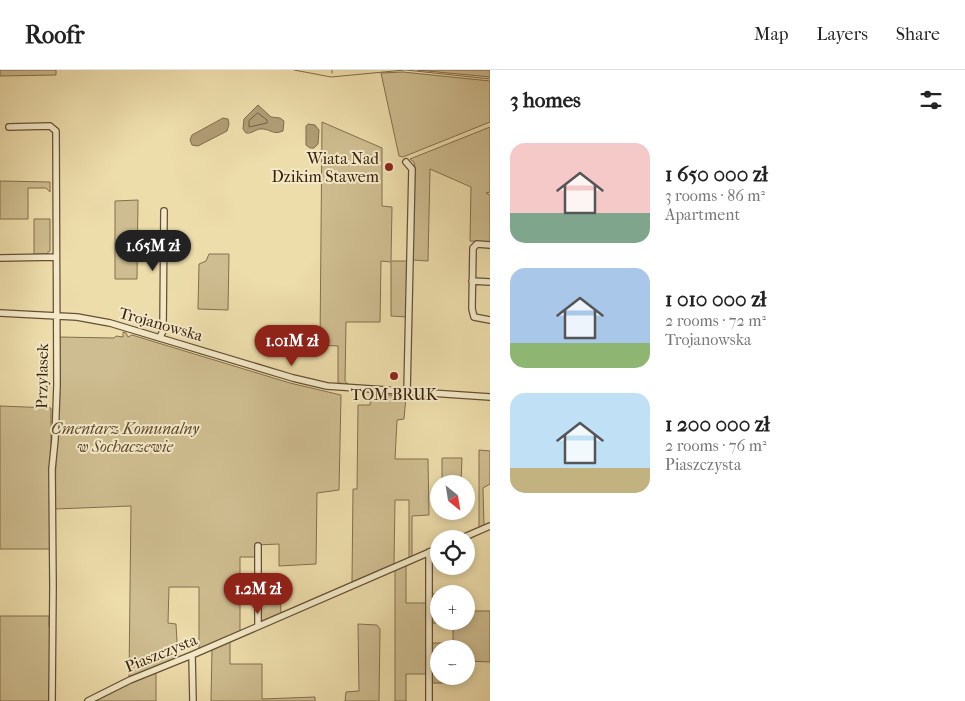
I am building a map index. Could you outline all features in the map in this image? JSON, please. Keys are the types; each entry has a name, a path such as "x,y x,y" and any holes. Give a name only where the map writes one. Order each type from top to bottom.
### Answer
{"street":[{"name":"Przylasek","path":"9,127 50,126 56,131 56,412 52,469 52,701"},
{"path":"406,162 412,169 407,392"},
{"path":"160,337 163,331 164,211"},
{"path":"490,245 475,245 473,248 472,281 473,315 476,319 490,320"},
{"path":"0,258 56,258"},
{"path":"472,281 490,282"},
{"name":"Trojanowska","path":"0,313 56,315 104,321 310,382 342,388 490,397"},
{"path":"475,532 490,526"},
{"path":"258,546 258,626"},
{"path":"429,552 429,701"},
{"name":"Piaszczysta","path":"88,701 130,680 429,552"},
{"path":"192,655 192,701"}],"green space":[{"path":"0,70 56,70 56,75 0,76"},
{"path":"417,70 490,70 490,77"},
{"path":"403,72 490,81 490,122 403,157 399,156 381,73"},
{"path":"322,122 382,148 382,206 392,207 391,261 408,261 407,317 391,316 391,262 381,261 380,322 346,322 345,381 348,384 338,383 338,346 320,345"},
{"path":"490,127 490,192 486,193 490,195 490,242 470,241 471,187 430,169 428,261 413,260 415,167 414,162 410,159"},
{"path":"0,181 50,182 50,192 46,188 28,188 28,219 0,219"},
{"path":"138,200 137,279 115,279 115,201"},
{"path":"34,219 50,219 50,251 46,254 34,254"},
{"path":"209,254 229,254 228,310 198,309 199,264 206,261"},
{"name":"Cmentarz Komunalny w Sochaczewie","path":"123,332 128,337 132,335 290,383 341,395 339,490 317,493 316,564 279,566 279,544 255,545 255,557 240,557 240,632 199,650 199,587 169,587 168,623 176,624 178,659 129,679 131,506 55,509 58,337 114,338 116,336 123,337"},
{"path":"371,394 406,396 404,419 397,420 395,459 428,459 429,515 412,516 412,556 409,557 409,500 395,500 394,564 352,582 353,489 357,489 358,405 370,405"},
{"path":"0,406 51,408 51,549 0,549"},
{"path":"479,450 490,451 490,484 483,488 484,525 479,527"},
{"path":"442,458 462,458 461,475 442,475"},
{"path":"406,565 406,603 426,603 427,674 406,674 406,701 395,701 395,570"},
{"path":"280,590 281,614 262,622 260,619 260,591"},
{"path":"475,611 490,611 490,662 475,661 475,640 453,640 453,630 475,630"},
{"path":"0,616 49,616 49,627 51,628 49,701 0,701"},
{"path":"358,624 377,625 380,629 379,701 345,701 346,692 359,691"},
{"path":"230,640 230,664 262,664 262,699 315,697 315,701 211,701 212,649"},
{"path":"156,672 156,701 91,701 119,687"}],"water":[{"path":"258,105 271,117 280,118 284,121 283,131 275,132 261,129 246,133 243,129 244,119"},
{"path":"223,118 228,119 227,131 198,146 192,145 190,140 192,135"},
{"path":"308,124 315,125 319,130 318,144 314,148 306,145 306,126"}],"waterway":[{"path":"294,70 331,77 405,70"},
{"path":"406,70 490,79"}],"place":[{"name":"Wiata Nad Dzikim Stawem","path":"389,167"},
{"name":"TOM BRUK","path":"394,376"}]}
